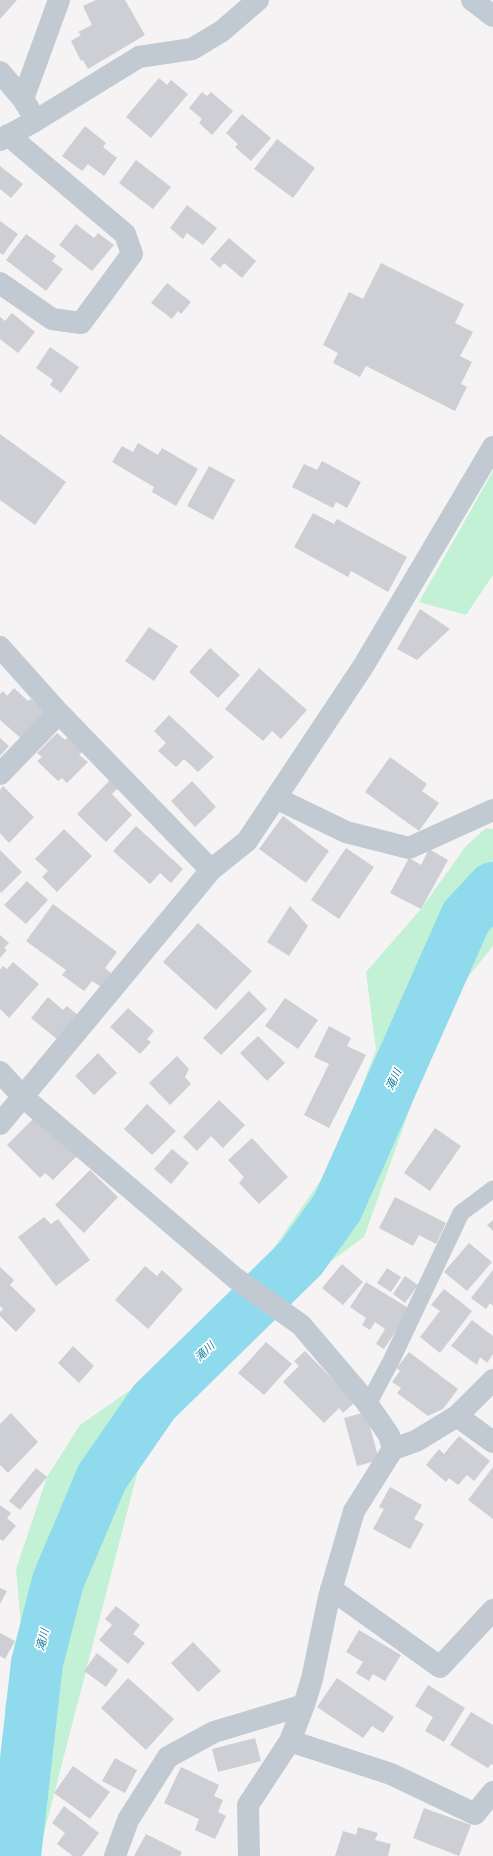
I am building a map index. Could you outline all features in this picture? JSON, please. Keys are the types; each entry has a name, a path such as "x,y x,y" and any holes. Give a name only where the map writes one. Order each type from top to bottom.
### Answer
{"street":[{"path":"23,98 59,0"},
{"path":"0,283 52,319 81,323 132,254 126,234 4,137 35,121 139,57 192,49 222,32 258,0"},
{"path":"472,0 493,16"},
{"path":"0,72 23,98 35,121"},
{"path":"0,1124 211,870 247,841 364,665 493,447"},
{"path":"0,647 58,713 211,870"},
{"path":"0,774 58,713"},
{"path":"276,798 346,832 409,848 493,810"},
{"path":"0,1072 23,1097 235,1278 301,1325 368,1404 389,1435 393,1449"},
{"path":"249,1856 248,1805 290,1741 304,1705 312,1679 331,1589 354,1511 393,1449 416,1441 457,1416 493,1380"},
{"path":"457,1416 493,1442"},
{"path":"331,1589 440,1668 493,1610"},
{"path":"115,1856 128,1820 168,1757 214,1732 304,1705"},
{"path":"290,1741 391,1774 475,1814 493,1792"}],"lane":[{"path":"368,1404 391,1361 461,1213 493,1189"}],"green space":[{"path":"493,471 493,575 466,615 419,602"},
{"path":"486,828 493,829 493,946 465,981 422,1075 364,1237 327,1264 264,1262 332,1164 376,1050 366,972 421,909 466,846"},
{"path":"165,1366 38,1856 0,1856 0,1790 7,1776 5,1706 22,1636 16,1569 47,1477 80,1425"}],"building":[{"path":"0,0 17,0 0,19"},
{"path":"96,0 125,0 145,35 88,69 83,60 81,61 71,41 81,35 78,32 92,25 83,6"},
{"path":"159,78 167,85 171,80 188,94 151,138 126,117"},
{"path":"202,92 207,96 211,92 233,111 212,135 199,123 202,119 189,108"},
{"path":"242,114 271,138 251,161 235,147 238,144 226,133"},
{"path":"85,126 106,143 103,147 117,158 104,176 88,164 82,171 62,156"},
{"path":"277,139 315,168 293,198 254,169"},
{"path":"136,160 171,187 153,209 119,183"},
{"path":"0,166 23,184 11,198 0,189"},
{"path":"187,205 217,228 203,245 187,233 183,239 170,228"},
{"path":"0,221 18,234 3,255 0,253"},
{"path":"76,224 94,238 98,233 114,245 92,271 59,245"},
{"path":"26,234 56,256 52,261 63,269 46,291 6,260"},
{"path":"229,238 256,261 242,278 224,263 220,268 210,259"},
{"path":"381,263 464,304 455,323 473,332 460,356 472,362 461,384 467,387 455,411 366,366 360,377 333,363 338,353 323,345 349,292 363,299"},
{"path":"167,283 191,302 181,314 178,311 172,319 151,303"},
{"path":"12,313 35,332 18,353 0,339 0,317 5,321"},
{"path":"50,347 79,367 61,393 50,385 53,380 36,368"},
{"path":"0,434 66,482 35,525 0,500"},
{"path":"138,443 158,455 162,448 198,469 176,506 152,492 154,487 112,462 122,446 133,452"},
{"path":"322,461 361,482 347,508 336,502 333,508 292,487 304,464 317,470"},
{"path":"209,466 235,480 213,520 187,506"},
{"path":"313,513 334,524 337,519 407,557 388,592 351,571 348,577 294,547"},
{"path":"420,609 450,629 417,660 397,649"},
{"path":"149,627 178,646 154,681 125,661"},
{"path":"210,648 240,675 218,698 189,672"},
{"path":"259,668 307,710 281,739 272,731 263,741 225,709"},
{"path":"14,688 28,701 31,699 47,714 23,740 0,720 0,694 3,691 7,696"},
{"path":"169,715 214,757 198,772 184,759 176,767 158,751 166,743 154,731"},
{"path":"57,733 65,740 69,736 84,750 79,755 88,762 67,783 62,778 58,781 37,761 42,757 37,753"},
{"path":"0,738 9,746 0,756"},
{"path":"390,757 427,784 422,791 439,803 419,831 365,792"},
{"path":"111,779 119,787 112,794 132,815 106,842 77,814"},
{"path":"192,781 216,807 195,827 171,801"},
{"path":"3,786 34,817 9,843 0,833 0,790"},
{"path":"283,816 329,851 306,883 259,849"},
{"path":"136,826 183,869 171,883 160,873 150,884 113,851"},
{"path":"64,829 92,856 57,892 42,877 48,871 35,859"},
{"path":"346,848 374,867 339,919 311,900"},
{"path":"429,849 448,860 421,909 390,893 409,858 421,865"},
{"path":"0,850 22,872 1,893 0,891"},
{"path":"27,881 48,900 26,924 4,905"},
{"path":"53,904 117,952 105,968 111,973 101,987 92,981 84,991 62,975 66,970 26,941"},
{"path":"290,906 308,926 289,956 267,942"},
{"path":"198,923 252,971 216,1010 163,962"},
{"path":"0,935 9,943 4,948 7,950 0,958"},
{"path":"13,962 39,984 9,1018 0,1009 0,970 3,966 7,969"},
{"path":"249,991 267,1009 221,1055 203,1038"},
{"path":"48,997 63,1010 67,1006 79,1016 58,1040 31,1018"},
{"path":"285,998 318,1020 298,1049 265,1026"},
{"path":"128,1008 154,1031 147,1039 151,1042 140,1054 110,1027"},
{"path":"329,1026 351,1038 347,1046 366,1055 329,1128 304,1115 329,1064 314,1057"},
{"path":"258,1036 285,1063 267,1081 240,1053"},
{"path":"98,1053 117,1073 94,1095 75,1076"},
{"path":"177,1056 189,1069 185,1077 191,1084 170,1105 149,1083"},
{"path":"219,1100 245,1125 223,1148 211,1136 197,1151 183,1137"},
{"path":"147,1104 176,1131 152,1155 124,1129"},
{"path":"36,1116 77,1156 53,1180 45,1173 40,1178 7,1145"},
{"path":"435,1128 461,1146 430,1191 404,1173"},
{"path":"252,1138 288,1177 259,1204 239,1183 244,1177 228,1160"},
{"path":"172,1149 189,1163 171,1184 154,1169"},
{"path":"90,1170 118,1197 84,1233 55,1205"},
{"path":"395,1197 446,1223 436,1244 419,1235 413,1246 379,1228"},
{"path":"44,1217 51,1224 58,1219 90,1260 56,1286 18,1237"},
{"path":"493,1220 493,1231 487,1225"},
{"path":"469,1243 492,1262 467,1291 444,1272"},
{"path":"342,1264 363,1282 343,1305 322,1288"},
{"path":"145,1266 157,1276 162,1270 183,1289 148,1329 115,1300"},
{"path":"0,1267 14,1280 10,1285 36,1310 16,1332 0,1316 0,1312 3,1309 0,1306"},
{"path":"387,1268 401,1277 391,1292 377,1283"},
{"path":"493,1270 493,1306 490,1303 486,1309 471,1298"},
{"path":"405,1276 418,1285 405,1303 393,1294"},
{"path":"366,1282 410,1309 384,1349 376,1344 385,1329 375,1322 370,1330 362,1325 366,1318 350,1307"},
{"path":"444,1289 472,1311 440,1353 420,1337 440,1311 431,1305"},
{"path":"472,1320 493,1336 493,1354 487,1363 480,1357 477,1365 451,1346"},
{"path":"266,1342 292,1364 264,1395 238,1373"},
{"path":"73,1346 94,1366 79,1383 58,1363"},
{"path":"305,1351 355,1402 343,1413 339,1408 324,1423 283,1382 299,1366 294,1361"},
{"path":"409,1352 458,1389 443,1409 428,1416 397,1393 401,1388 392,1382 400,1371 397,1368"},
{"path":"366,1412 379,1460 357,1466 344,1418"},
{"path":"11,1413 38,1442 8,1473 0,1465 0,1424"},
{"path":"459,1436 490,1461 474,1481 467,1475 458,1485 449,1478 446,1482 426,1465 439,1449 444,1454"},
{"path":"493,1467 493,1519 468,1500"},
{"path":"36,1468 47,1477 20,1510 9,1501"},
{"path":"390,1487 422,1505 414,1519 424,1524 410,1549 373,1529 384,1509 379,1507"},
{"path":"0,1505 11,1513 7,1518 16,1526 3,1541 0,1539"},
{"path":"0,1588 7,1591 0,1604"},
{"path":"116,1606 140,1625 133,1634 145,1643 128,1664 99,1640 112,1625 105,1619"},
{"path":"359,1630 401,1655 385,1681 373,1674 369,1681 356,1673 363,1662 346,1652"},
{"path":"0,1633 15,1641 5,1659 0,1656"},
{"path":"193,1642 221,1671 198,1692 171,1663"},
{"path":"97,1653 118,1670 106,1687 84,1671"},
{"path":"128,1678 174,1719 146,1750 101,1708"},
{"path":"337,1678 394,1717 383,1733 372,1726 363,1738 317,1707"},
{"path":"428,1685 465,1708 444,1742 425,1731 433,1717 415,1706"},
{"path":"471,1712 493,1725 493,1765 491,1764 488,1768 450,1745"},
{"path":"255,1738 261,1761 218,1772 212,1749"},
{"path":"115,1758 137,1770 125,1793 102,1781"},
{"path":"73,1766 110,1792 90,1819 54,1793"},
{"path":"181,1767 219,1785 214,1796 223,1800 218,1812 226,1816 215,1839 195,1830 199,1819 164,1803"},
{"path":"64,1806 99,1833 82,1856 73,1856 57,1844 65,1833 52,1823"},
{"path":"424,1808 471,1825 459,1856 413,1838"},
{"path":"358,1827 378,1833 375,1840 391,1844 388,1856 335,1856 343,1831 356,1835"},
{"path":"146,1834 182,1852 180,1856 134,1856"}],"waterway":[{"name":"滝川","path":"15,1856 37,1663 58,1581 102,1477 154,1402 301,1258 337,1208 466,917 493,888"}]}
